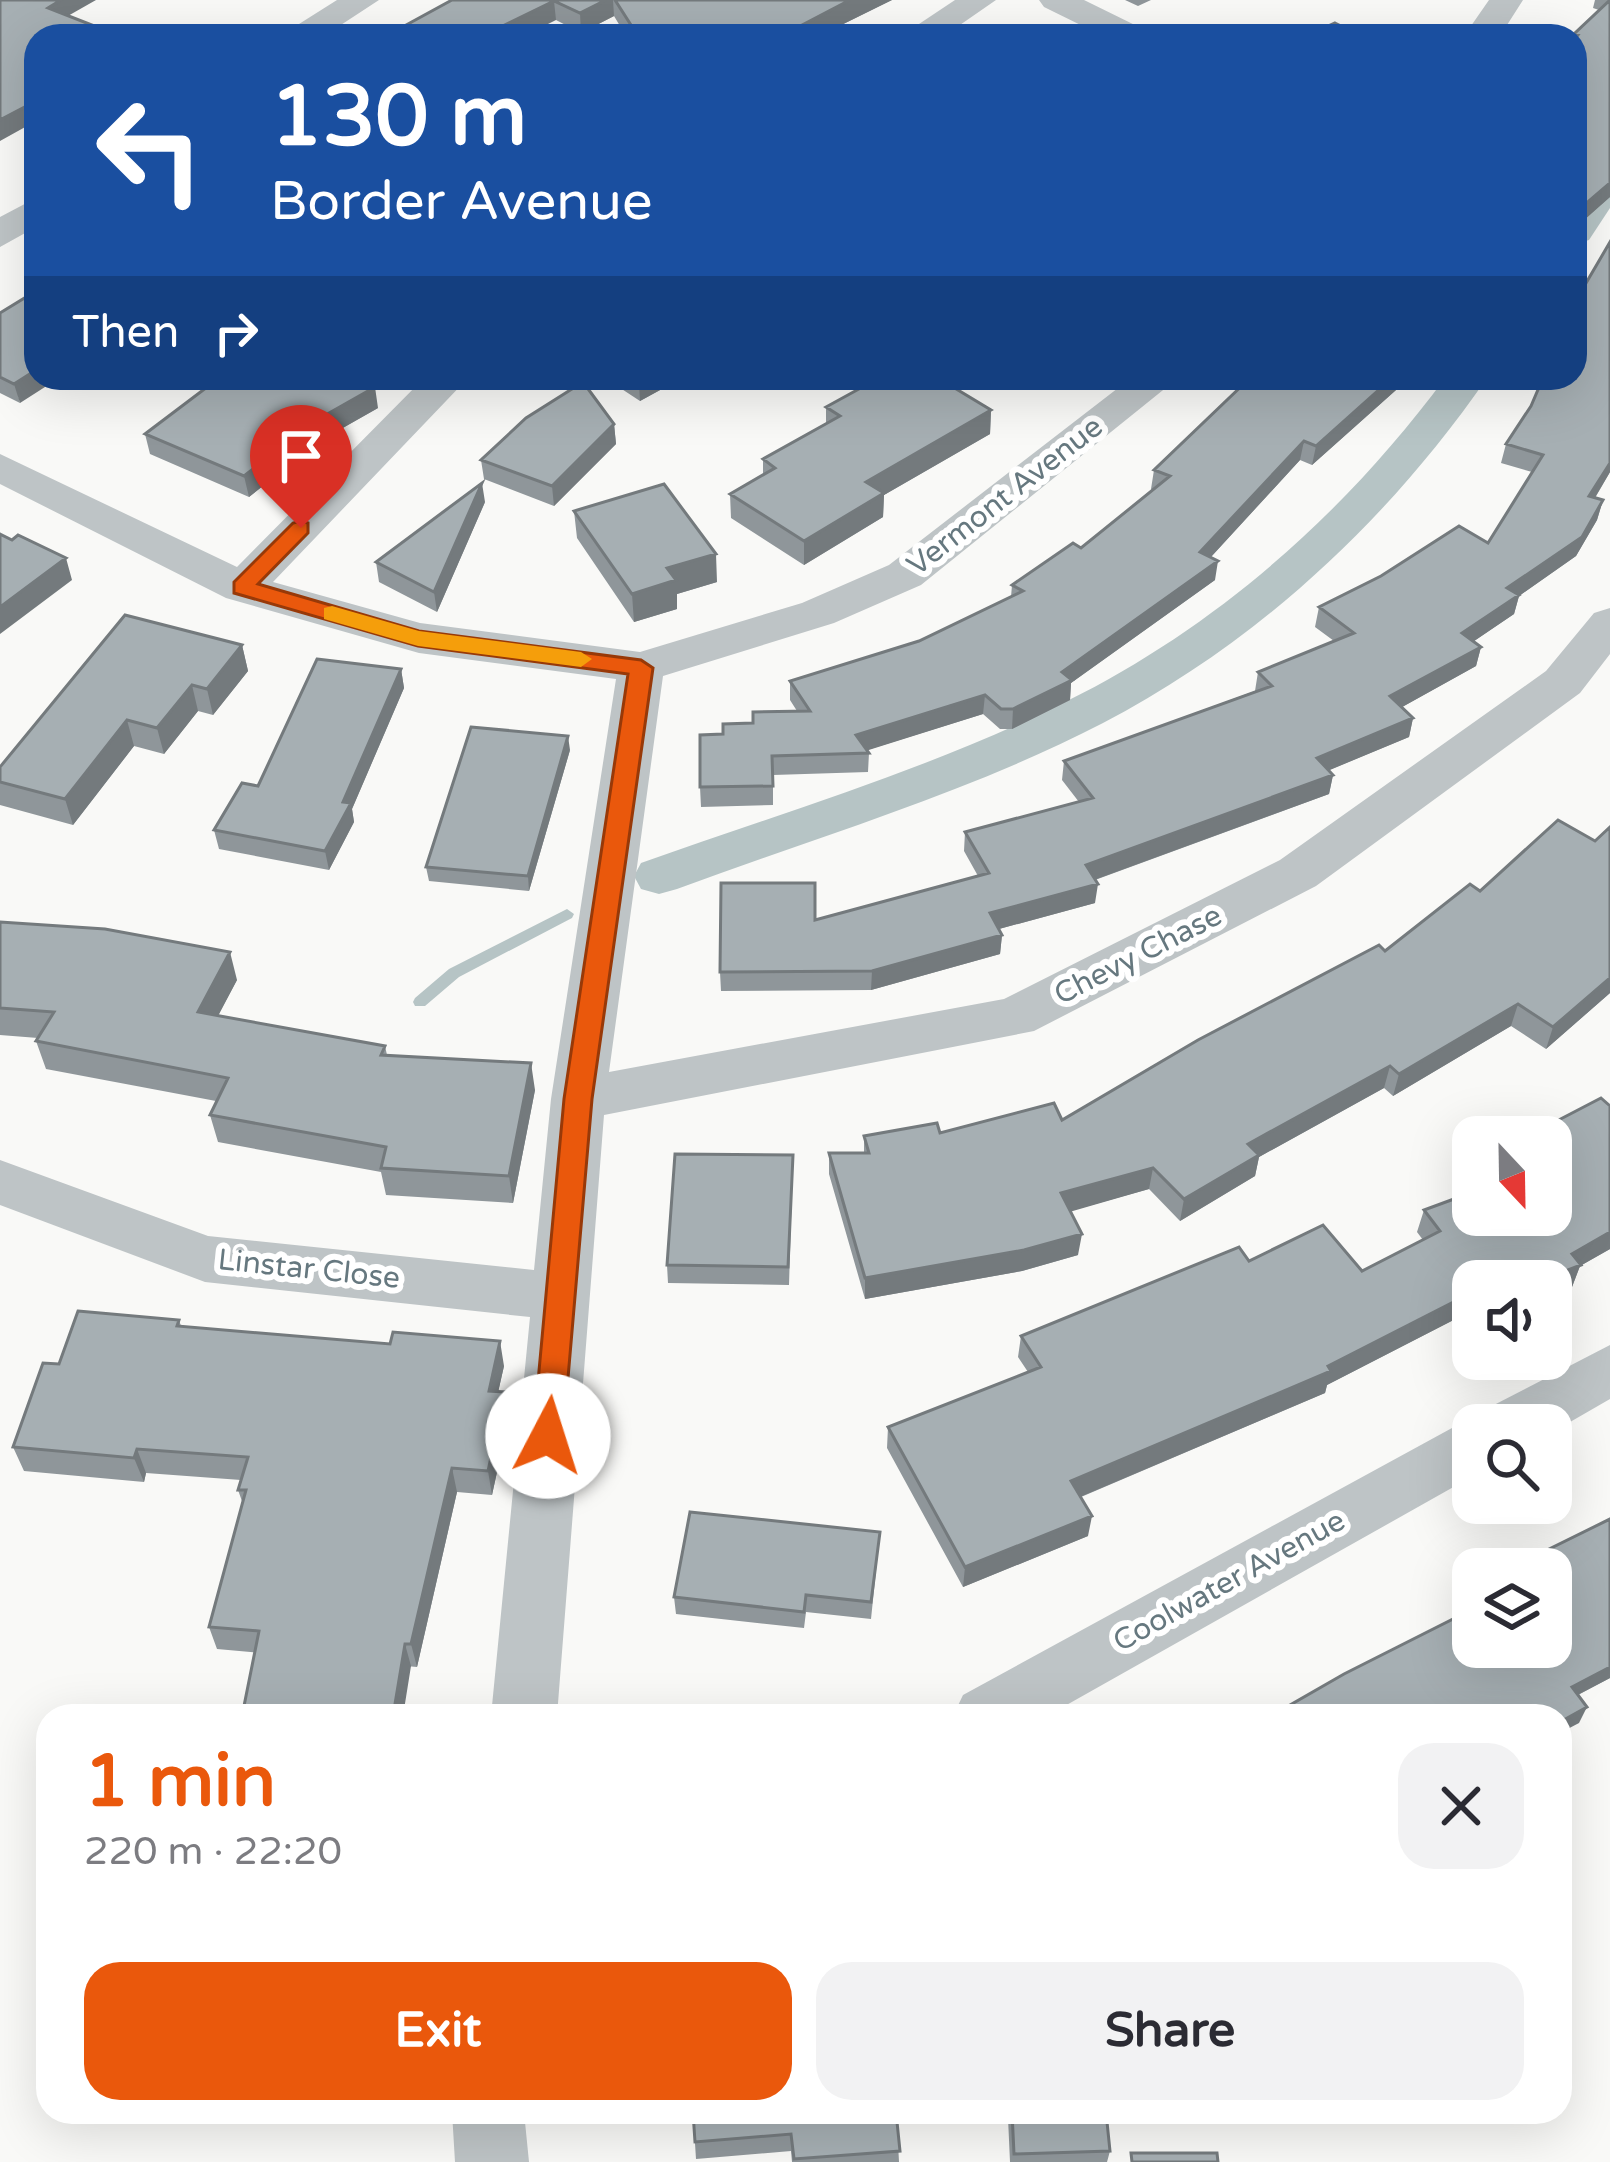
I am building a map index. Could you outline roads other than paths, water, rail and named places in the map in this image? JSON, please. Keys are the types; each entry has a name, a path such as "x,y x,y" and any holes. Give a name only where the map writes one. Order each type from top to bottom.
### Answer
{"street":[{"path":"319,24 362,0"},
{"path":"939,24 979,0"},
{"path":"1056,0 1106,24"},
{"path":"242,587 435,390"},
{"name":"Vermont Avenue","path":"641,668 818,613 905,575 1142,390"},
{"path":"0,466 242,587 418,638 641,668 578,1099 525,1704"},
{"name":"Chevy Chase","path":"578,1099 1015,1017 1298,873 1564,682 1610,622"},
{"name":"Linstar Close","path":"0,1183 205,1258 559,1296"},
{"path":"1548,1404 1610,1370"},
{"name":"Coolwater Avenue","path":"1008,1704 1452,1458"},
{"path":"489,2124 492,2162"}],"waterway":[{"path":"1587,214 1610,180"},
{"path":"659,876 981,759 1123,692 1253,602 1337,532 1401,466 1457,390"},
{"path":"420,1002 454,973 567,914"}]}
